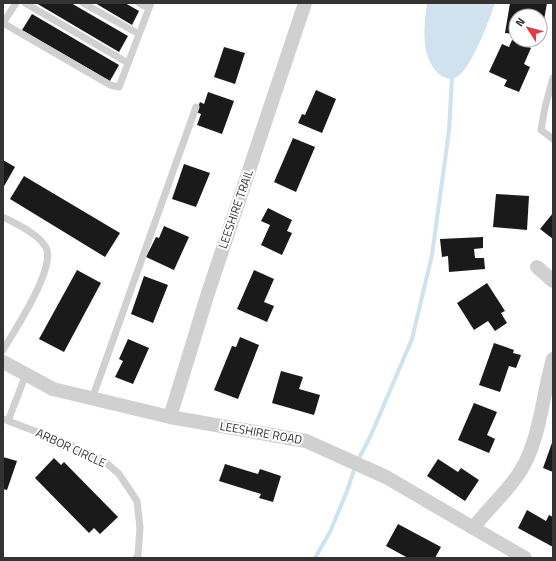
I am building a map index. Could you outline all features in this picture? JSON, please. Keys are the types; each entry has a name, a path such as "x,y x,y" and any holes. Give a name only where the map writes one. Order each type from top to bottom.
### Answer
{"street":[{"name":"LEESHIRE TRAIL","path":"170,416 208,293 305,3"},
{"path":"537,267 553,281"},
{"path":"473,528 492,504 508,489 525,462 537,427 553,359"},
{"name":"LEESHIRE ROAD","path":"3,362 53,389 170,416 306,441 386,477 525,558"}],"lane":[{"path":"16,3 3,23 110,85 119,87 150,6 139,3"},
{"path":"25,3 128,63"},
{"path":"82,3 139,34"},
{"path":"553,78 545,107 541,130 553,139"},
{"path":"92,399 196,107"},
{"path":"3,217 34,233 47,249 48,262 40,283 3,350"},
{"path":"5,420 26,374"},
{"name":"ARBOR CIRCLE","path":"5,420 103,460 119,474 137,501 140,528 136,558"}],"water":[{"path":"427,3 495,3 473,56 461,73 453,79 444,77 440,74 432,66 428,58 424,30"}],"building":[{"path":"36,3 71,3 128,36 119,52"},
{"path":"95,3 125,3 139,11 132,25"},
{"path":"510,3 547,3 546,8 509,8"},
{"path":"32,14 119,65 110,81 22,30"},
{"path":"508,15 508,33 505,33"},
{"path":"502,44 508,48 531,48 524,64 530,67 519,92 504,86 507,80 489,72"},
{"path":"224,47 245,53 235,84 214,77"},
{"path":"316,90 336,99 322,133 298,123 302,114 305,115"},
{"path":"208,92 234,101 222,134 197,125 201,114 196,112 200,102 204,104"},
{"path":"293,138 315,147 296,192 274,182"},
{"path":"3,160 15,167 3,188"},
{"path":"184,164 210,173 196,207 172,199"},
{"path":"24,176 120,233 105,257 10,199"},
{"path":"496,194 529,196 527,230 493,227"},
{"path":"268,208 292,220 287,231 292,233 282,255 261,245 270,225 261,221"},
{"path":"553,213 553,239 540,229"},
{"path":"164,226 189,237 174,270 146,257 156,237 159,238"},
{"path":"483,237 483,248 474,249 475,258 484,258 485,269 449,272 448,256 442,257 440,239"},
{"path":"77,270 101,283 64,352 39,339"},
{"path":"254,270 274,279 264,302 274,306 267,322 237,309"},
{"path":"144,276 168,285 153,323 131,314"},
{"path":"487,283 505,311 501,313 507,323 495,331 488,321 474,330 457,303"},
{"path":"240,337 259,345 238,399 214,390 232,346 236,347"},
{"path":"128,339 149,348 133,384 115,377 123,361 119,359"},
{"path":"494,343 514,350 513,353 521,355 516,368 509,366 500,392 479,385"},
{"path":"281,371 303,377 299,389 320,395 314,415 272,403"},
{"path":"474,403 497,412 487,435 495,439 489,453 458,440"},
{"path":"553,440 553,472 543,468"},
{"path":"3,457 17,461 7,490 3,489"},
{"path":"54,458 61,465 64,462 118,517 100,534 94,528 89,533 35,478"},
{"path":"438,459 458,472 461,468 479,480 465,501 427,476"},
{"path":"225,464 258,474 260,469 281,476 273,502 259,498 261,494 219,481"},
{"path":"527,510 546,521 549,515 553,517 553,547 518,528"},
{"path":"398,524 441,547 435,558 408,558 386,546"}],"waterway":[{"path":"315,558 330,532 347,491 356,464 371,435 412,339 432,255 449,131 452,78"}]}
